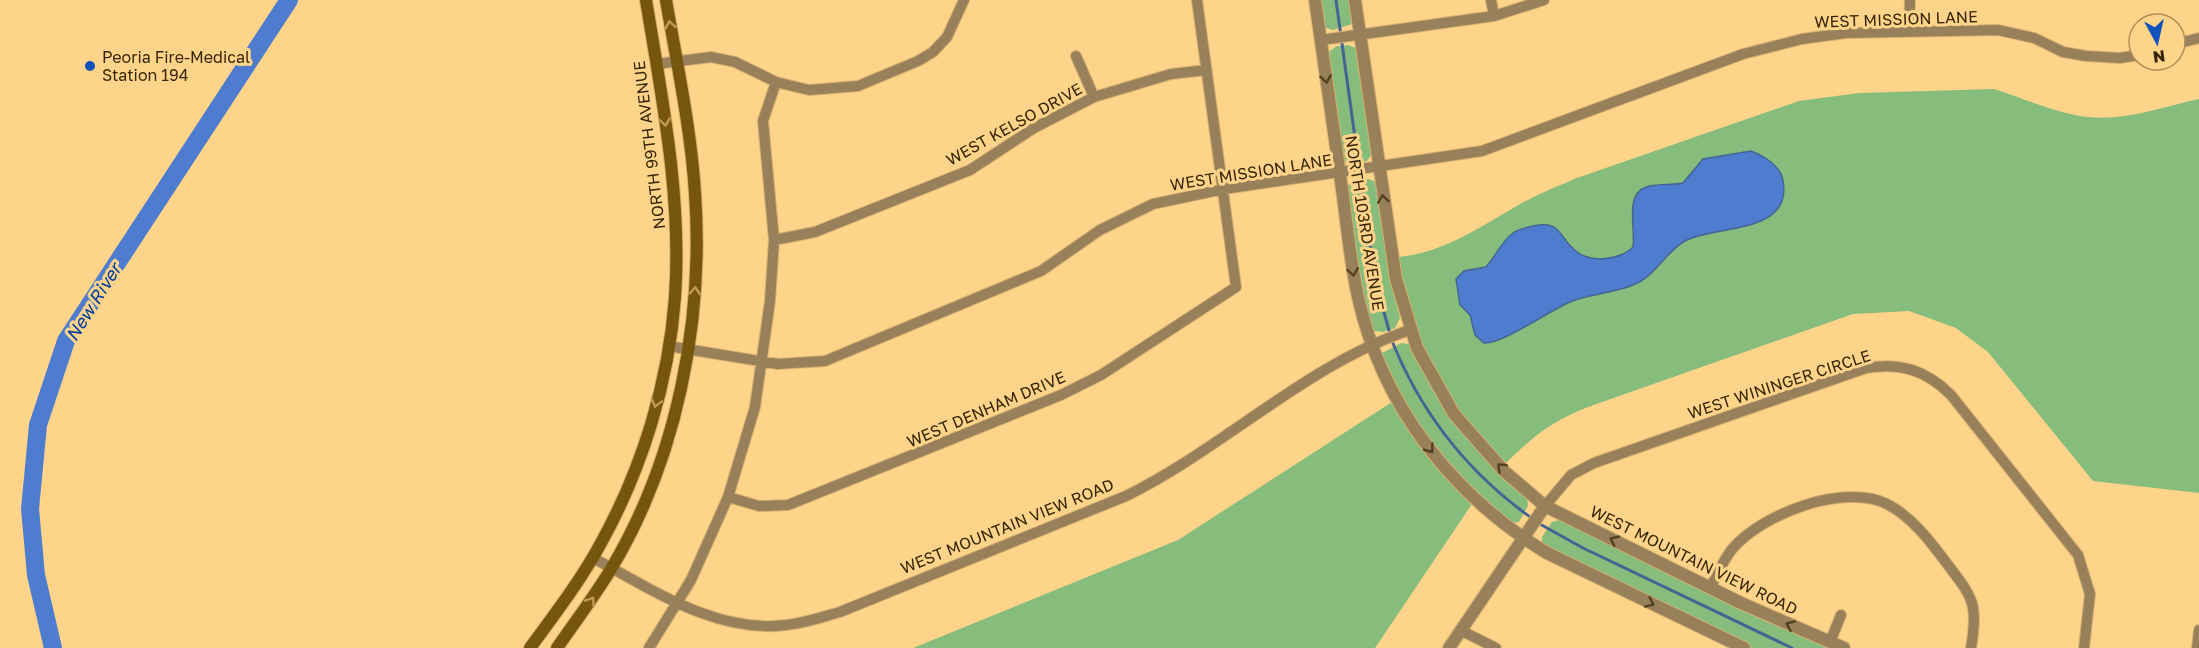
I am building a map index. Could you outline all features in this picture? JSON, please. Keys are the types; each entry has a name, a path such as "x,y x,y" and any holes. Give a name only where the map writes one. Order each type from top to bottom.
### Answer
{"main road":[{"name":"NORTH 99TH AVENUE","path":"530,648 593,558 616,513 643,448 668,346 675,298 674,190 646,0"},
{"path":"557,648 612,568 654,480 672,424 688,349 694,299 697,240 691,150 666,0"}],"street":[{"path":"656,64 696,57 719,58 735,62 776,82 809,90 858,86 918,61 941,45 947,38 964,0"},
{"path":"1197,0 1224,189"},
{"name":"NORTH 103RD AVENUE","path":"1315,0 1354,277 1371,344 1391,388 1431,451 1475,501 1523,539"},
{"name":"NORTH 103RD AVENUE","path":"1355,0 1392,258 1410,330 1433,381 1454,414 1504,471 1545,506"},
{"path":"1491,0 1494,16"},
{"path":"1321,40 1494,16 1544,0"},
{"path":"1909,32 1910,0"},
{"name":"WEST MISSION LANE","path":"668,346 792,365 825,360 1041,271 1100,230 1131,213 1177,198 1224,189 1482,151 1772,46 1802,39 1846,33 1998,30 2034,38 2062,52 2086,56 2127,57"},
{"path":"1076,56 1094,97"},
{"name":"WEST KELSO DRIVE","path":"774,240 815,232 970,170 1034,128 1094,97 1171,74 1206,70"},
{"path":"650,648 678,603 728,497 747,436 762,362 774,240 763,121 776,82"},
{"name":"WEST DENHAM DRIVE","path":"728,497 759,506 788,505 1050,399 1101,375 1236,287 1224,189"},
{"name":"WEST MOUNTAIN VIEW ROAD","path":"593,558 678,603 716,618 751,626 785,626 840,612 1146,487 1371,344 1410,330"},
{"name":"WEST WININGER CIRCLE","path":"1545,506 1571,476 1594,463 1866,368 1892,365 1913,369 1941,385 1951,395 2078,555 2090,594 2084,648"},
{"path":"1711,587 1733,548 1755,528 1775,517 1834,497 1865,497 1885,503 1909,520 1941,556 1970,595 1976,616 1971,648"},
{"path":"1449,648 1545,506"},
{"name":"WEST MOUNTAIN VIEW ROAD","path":"1545,506 1711,587 1844,648"},
{"path":"1523,539 1547,554 1744,648"},
{"path":"1830,642 1841,615"},
{"path":"1460,630 1496,648"},
{"path":"2197,648 2199,630"}],"green space":[{"path":"1319,0 1351,0 1352,24 1333,30 1326,28"},
{"path":"1348,45 1356,48 1372,154 1367,161 1349,164 1342,160 1327,53 1337,46"},
{"path":"1994,89 2054,110 2106,118 2137,114 2199,99 2199,493 2093,481 1988,352 1956,328 1909,311 1853,314 1588,407 1543,431 1505,464 1464,419 1439,382 1421,342 1407,300 1398,257 1430,251 1444,245 1530,199 1577,178 1799,101 1859,93"},
{"path":"1368,179 1374,181 1378,190 1390,277 1400,318 1395,328 1383,332 1374,331 1360,287 1347,185"},
{"path":"1401,343 1409,344 1435,392 1460,430 1491,465 1527,498 1528,506 1519,522 1512,523 1471,486 1435,447 1419,425 1392,378 1382,353"},
{"path":"1392,402 1422,448 1472,504 1375,648 913,648 1178,540"},
{"path":"1559,520 1829,648 1752,648 1568,560 1542,544 1542,537 1552,522"}],"water":[{"path":"1751,151 1775,166 1783,181 1783,198 1776,211 1764,219 1685,241 1641,281 1626,288 1565,304 1503,338 1484,343 1475,335 1470,315 1460,305 1456,279 1464,271 1486,267 1514,232 1533,226 1550,226 1559,231 1577,252 1590,258 1621,255 1633,247 1634,202 1636,195 1642,189 1650,186 1683,183 1703,159"}],"waterway":[{"name":"New River","path":"53,648 36,575 30,509 38,425 66,341 289,0"},
{"path":"1336,0 1374,276 1390,334"},
{"path":"1392,341 1417,393 1449,440 1488,482 1533,519"},
{"path":"1538,523 1583,548 1792,648"}],"place":[{"name":"Peoria Fire-Medical Station 194","path":"90,66"}]}
